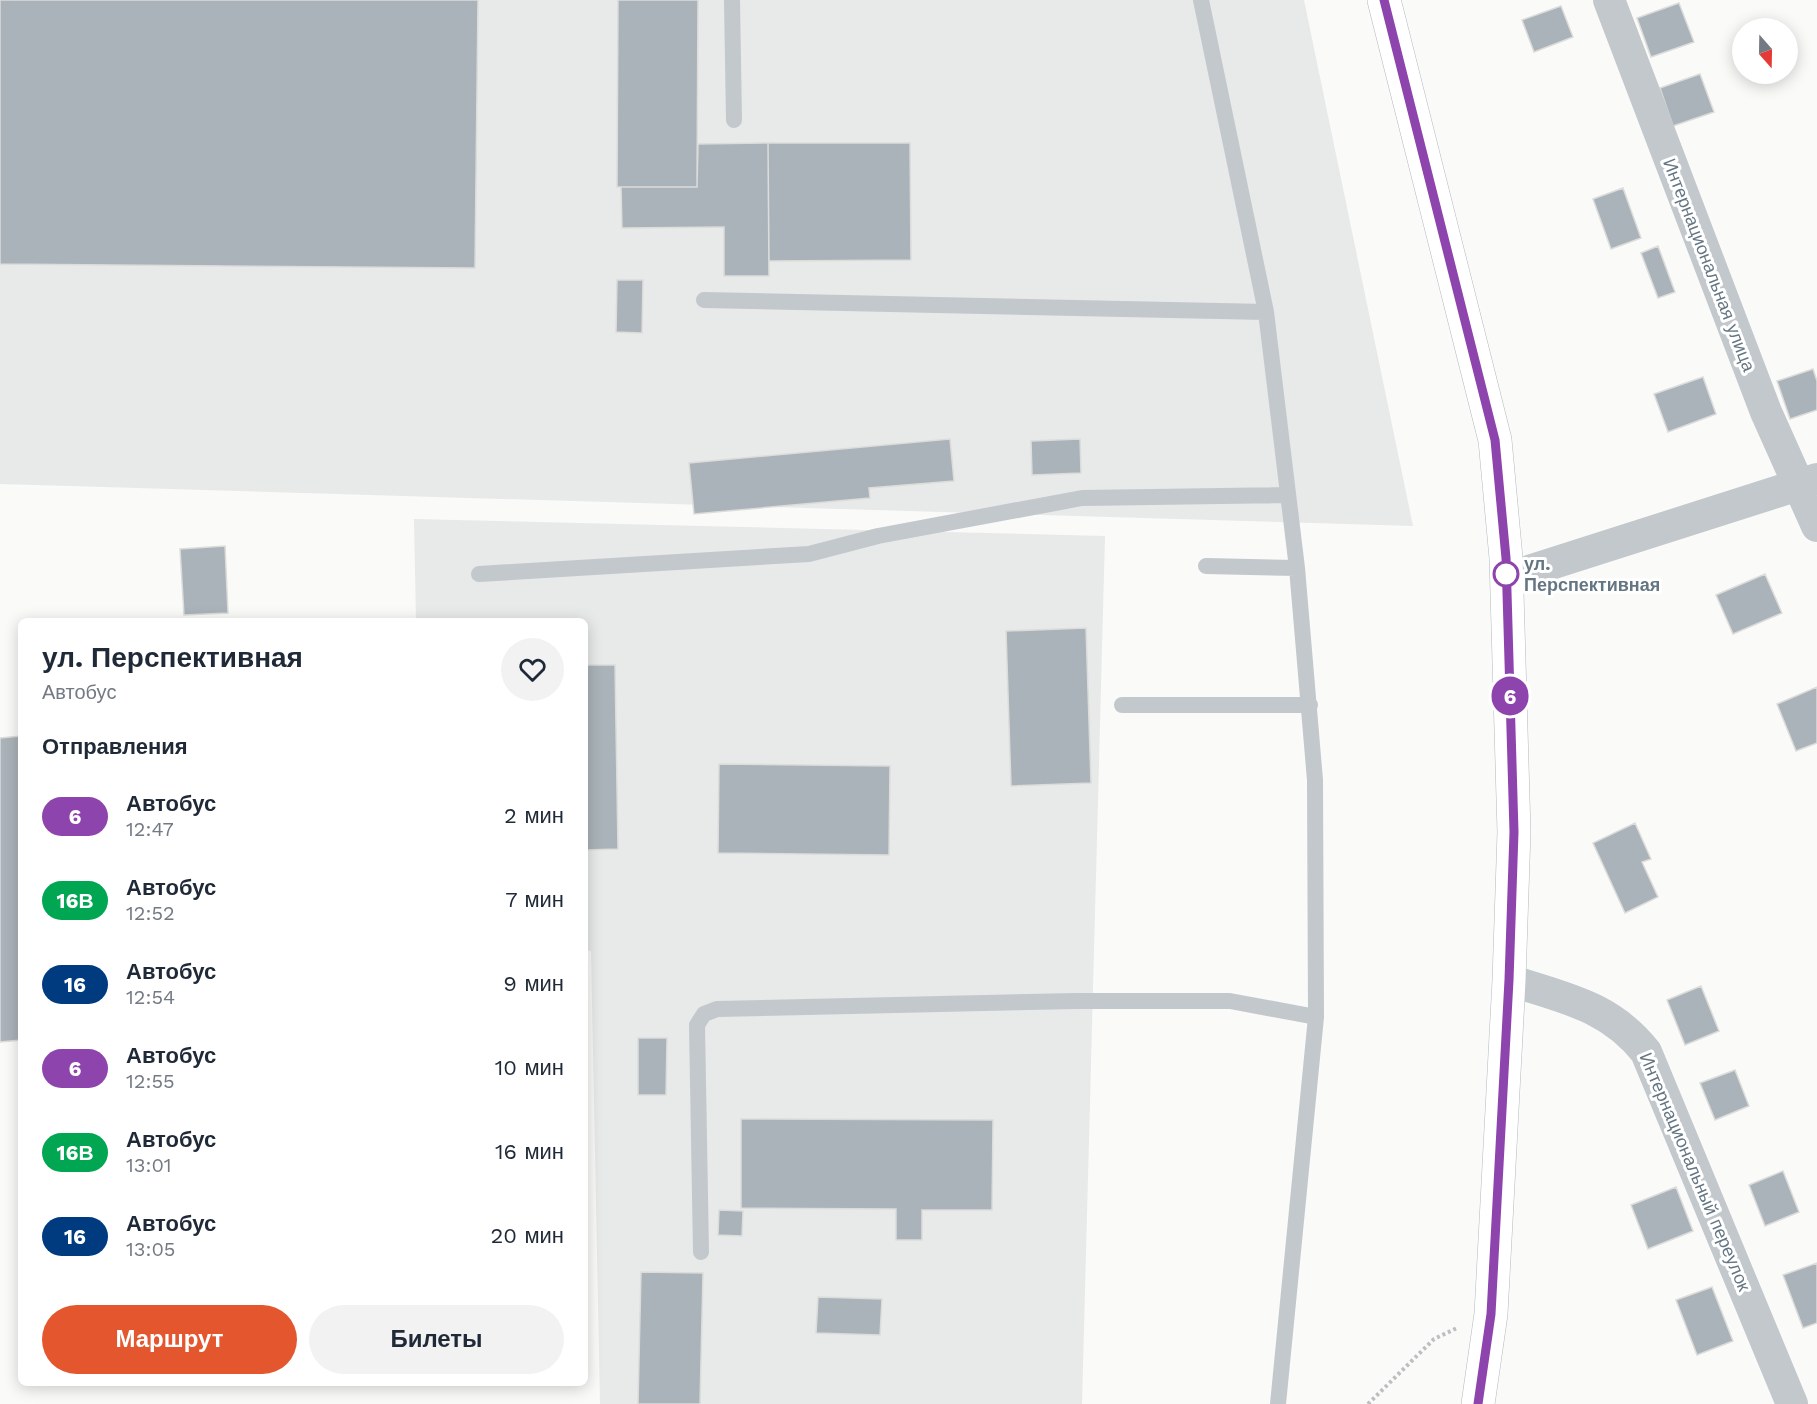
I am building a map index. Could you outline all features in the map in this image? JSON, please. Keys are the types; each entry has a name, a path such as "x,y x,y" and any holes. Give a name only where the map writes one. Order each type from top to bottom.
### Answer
{"main road":[{"path":"1384,0 1495,440 1507,578 1514,832 1509,980 1491,1314 1478,1404"}],"street":[{"name":"Интернациональная улица","path":"1610,0 1761,401 1808,482 1817,526"},
{"path":"1507,578 1808,482"},
{"name":"Интернациональный переулок","path":"1509,980 1609,1015 1632,1034 1646,1052 1792,1404"}],"lane":[{"path":"732,0 734,120"},
{"path":"1201,0 1266,312 1297,568 1315,780 1316,1017 1278,1404"},
{"path":"704,300 1266,312"},
{"path":"478,574 809,554 878,536 1082,498 1287,495"},
{"path":"1206,566 1297,568"},
{"path":"1122,705 1310,705"},
{"path":"701,1252 697,1025 704,1014 717,1009 1076,1001 1230,1001 1316,1017"}],"path":[{"path":"1368,1404 1434,1339 1491,1314"}],"shaded area":[{"path":"0,0 1304,0 1413,526 0,484"},
{"path":"414,519 1105,536 1082,1404 600,1404 591,951 588,950 588,618 416,618"}],"building":[{"path":"0,0 478,0 475,268 0,264"},
{"path":"618,0 698,0 697,187 617,187"},
{"path":"1679,3 1694,42 1651,57 1637,18"},
{"path":"1561,6 1573,37 1534,52 1522,20"},
{"path":"1700,74 1714,112 1673,126 1660,88"},
{"path":"768,143 910,143 911,260 769,261"},
{"path":"768,143 769,276 724,276 724,227 622,228 621,187 697,187 698,144"},
{"path":"1623,188 1641,238 1611,249 1593,199"},
{"path":"1658,246 1675,292 1658,298 1641,253"},
{"path":"617,280 643,280 642,333 616,332"},
{"path":"1813,369 1817,381 1817,410 1790,419 1777,381"},
{"path":"1703,377 1716,414 1668,432 1654,394"},
{"path":"950,439 954,481 869,488 870,498 694,514 689,463"},
{"path":"1080,439 1081,473 1032,475 1031,441"},
{"path":"225,546 228,613 184,615 180,549"},
{"path":"1765,574 1782,613 1733,634 1716,595"},
{"path":"1086,628 1091,783 1011,786 1006,631"},
{"path":"588,665 615,665 618,849 588,850"},
{"path":"1817,687 1817,743 1796,751 1777,704"},
{"path":"18,736 18,1040 0,1042 0,738"},
{"path":"719,764 890,766 889,855 718,853"},
{"path":"1635,823 1651,859 1642,862 1658,897 1625,913 1593,843"},
{"path":"1701,986 1719,1031 1685,1045 1667,1000"},
{"path":"638,1038 667,1038 666,1095 638,1095"},
{"path":"1735,1070 1749,1106 1715,1120 1700,1083"},
{"path":"741,1119 993,1120 992,1210 922,1210 922,1240 896,1240 896,1209 741,1208"},
{"path":"1783,1171 1799,1212 1765,1226 1749,1185"},
{"path":"1676,1187 1693,1231 1648,1249 1631,1205"},
{"path":"719,1210 743,1211 742,1236 718,1235"},
{"path":"1817,1263 1817,1323 1803,1328 1783,1275"},
{"path":"641,1272 703,1273 700,1404 638,1404"},
{"path":"1712,1287 1733,1341 1697,1355 1676,1300"},
{"path":"818,1297 882,1299 880,1335 816,1333"}],"bus line":[{"name":"6","path":"1384,0 1417,121 1495,440 1506,558 1514,832 1509,980 1491,1314 1478,1404"}],"place":[{"name":"ул. Перспективная","path":"1506,574"}]}
